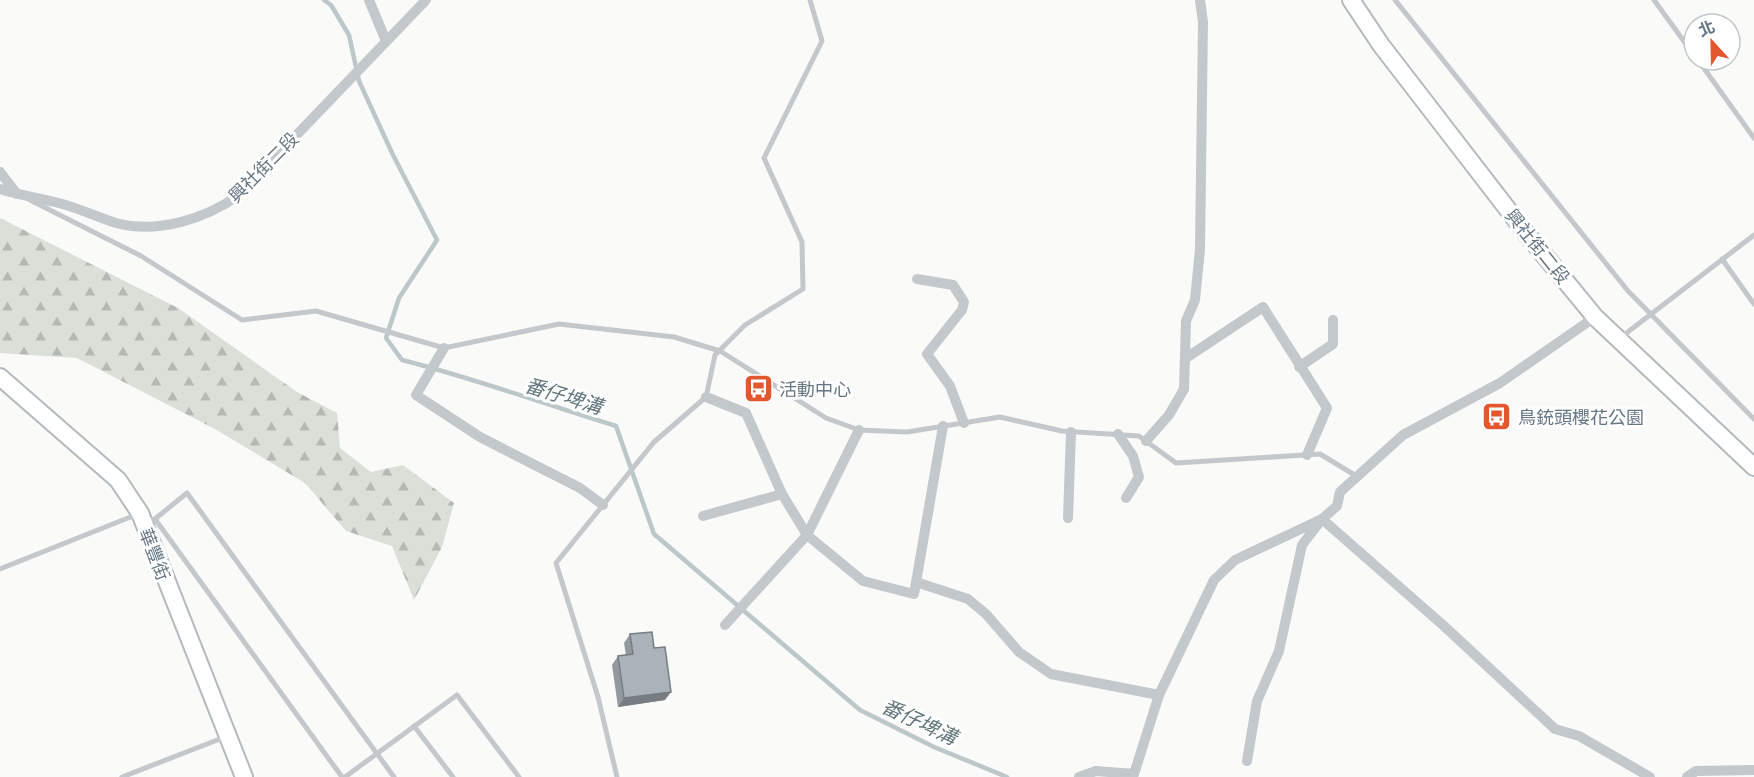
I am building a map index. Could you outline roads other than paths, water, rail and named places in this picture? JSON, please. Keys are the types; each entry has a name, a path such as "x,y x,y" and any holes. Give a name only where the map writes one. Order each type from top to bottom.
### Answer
{"street":[{"path":"369,0 386,42"},
{"name":"興社街二段","path":"0,189 60,203 117,223 148,226 194,219 218,210 239,195 426,0"},
{"path":"1146,441 1169,415 1184,390 1186,321 1195,300 1200,249 1203,22 1200,0"},
{"name":"興社街二段","path":"1351,0 1402,73 1526,233 1595,317 1754,467"},
{"path":"0,172 17,194"},
{"path":"917,279 953,285 964,302 962,310 927,354 950,386 964,423"},
{"path":"1186,358 1263,307 1327,408 1307,455"},
{"path":"1247,761 1257,701 1279,651 1302,545 1322,519 1337,506 1340,492 1403,435 1500,383 1595,317"},
{"path":"1299,367 1333,344 1333,320"},
{"path":"444,348 416,395 480,437 580,488 603,505"},
{"name":"華豐街","path":"0,378 118,480 146,518 244,777"},
{"path":"706,397 746,413 782,494 807,535 863,581 914,594 943,426"},
{"path":"725,625 807,535 859,430"},
{"path":"1068,518 1071,432"},
{"path":"1118,434 1133,456 1139,477 1126,498"},
{"path":"703,516 782,494"},
{"path":"1079,777 1096,771 1134,774 1159,695 1214,579 1235,560 1322,519"},
{"path":"1322,519 1444,626 1555,729 1579,736 1650,777"},
{"path":"916,582 968,599 986,614 1019,652 1051,674 1159,695"},
{"path":"1687,777 1696,771 1754,770"}],"lane":[{"path":"617,777 598,697 556,563 654,442 706,397 715,355 745,325 802,289 802,242 764,158 822,41 810,0"},
{"path":"1395,0 1649,315 1754,419"},
{"path":"1654,0 1682,38"},
{"path":"1707,72 1754,138"},
{"path":"17,194 141,256 242,320 316,311 444,348 559,324 674,337 720,351 826,418 859,430 907,432 1000,417 1071,432 1139,436 1176,463 1320,454 1358,477"},
{"path":"1618,339 1754,235"},
{"path":"1722,259 1754,304"},
{"path":"0,569 146,518 187,493 394,777"},
{"path":"146,518 344,777 457,695 519,777"},
{"path":"414,726 453,777"},
{"path":"122,777 227,736"}],"waterway":[{"name":"番仔埤溝","path":"324,0 331,5 349,35 359,81 393,155 437,240 399,298 386,338 402,360 616,426 654,534 860,710 934,747 1007,777"}],"place":[{"name":"活動中心","path":"758,389"},
{"name":"鳥銃頭櫻花公園","path":"1497,417"}]}
